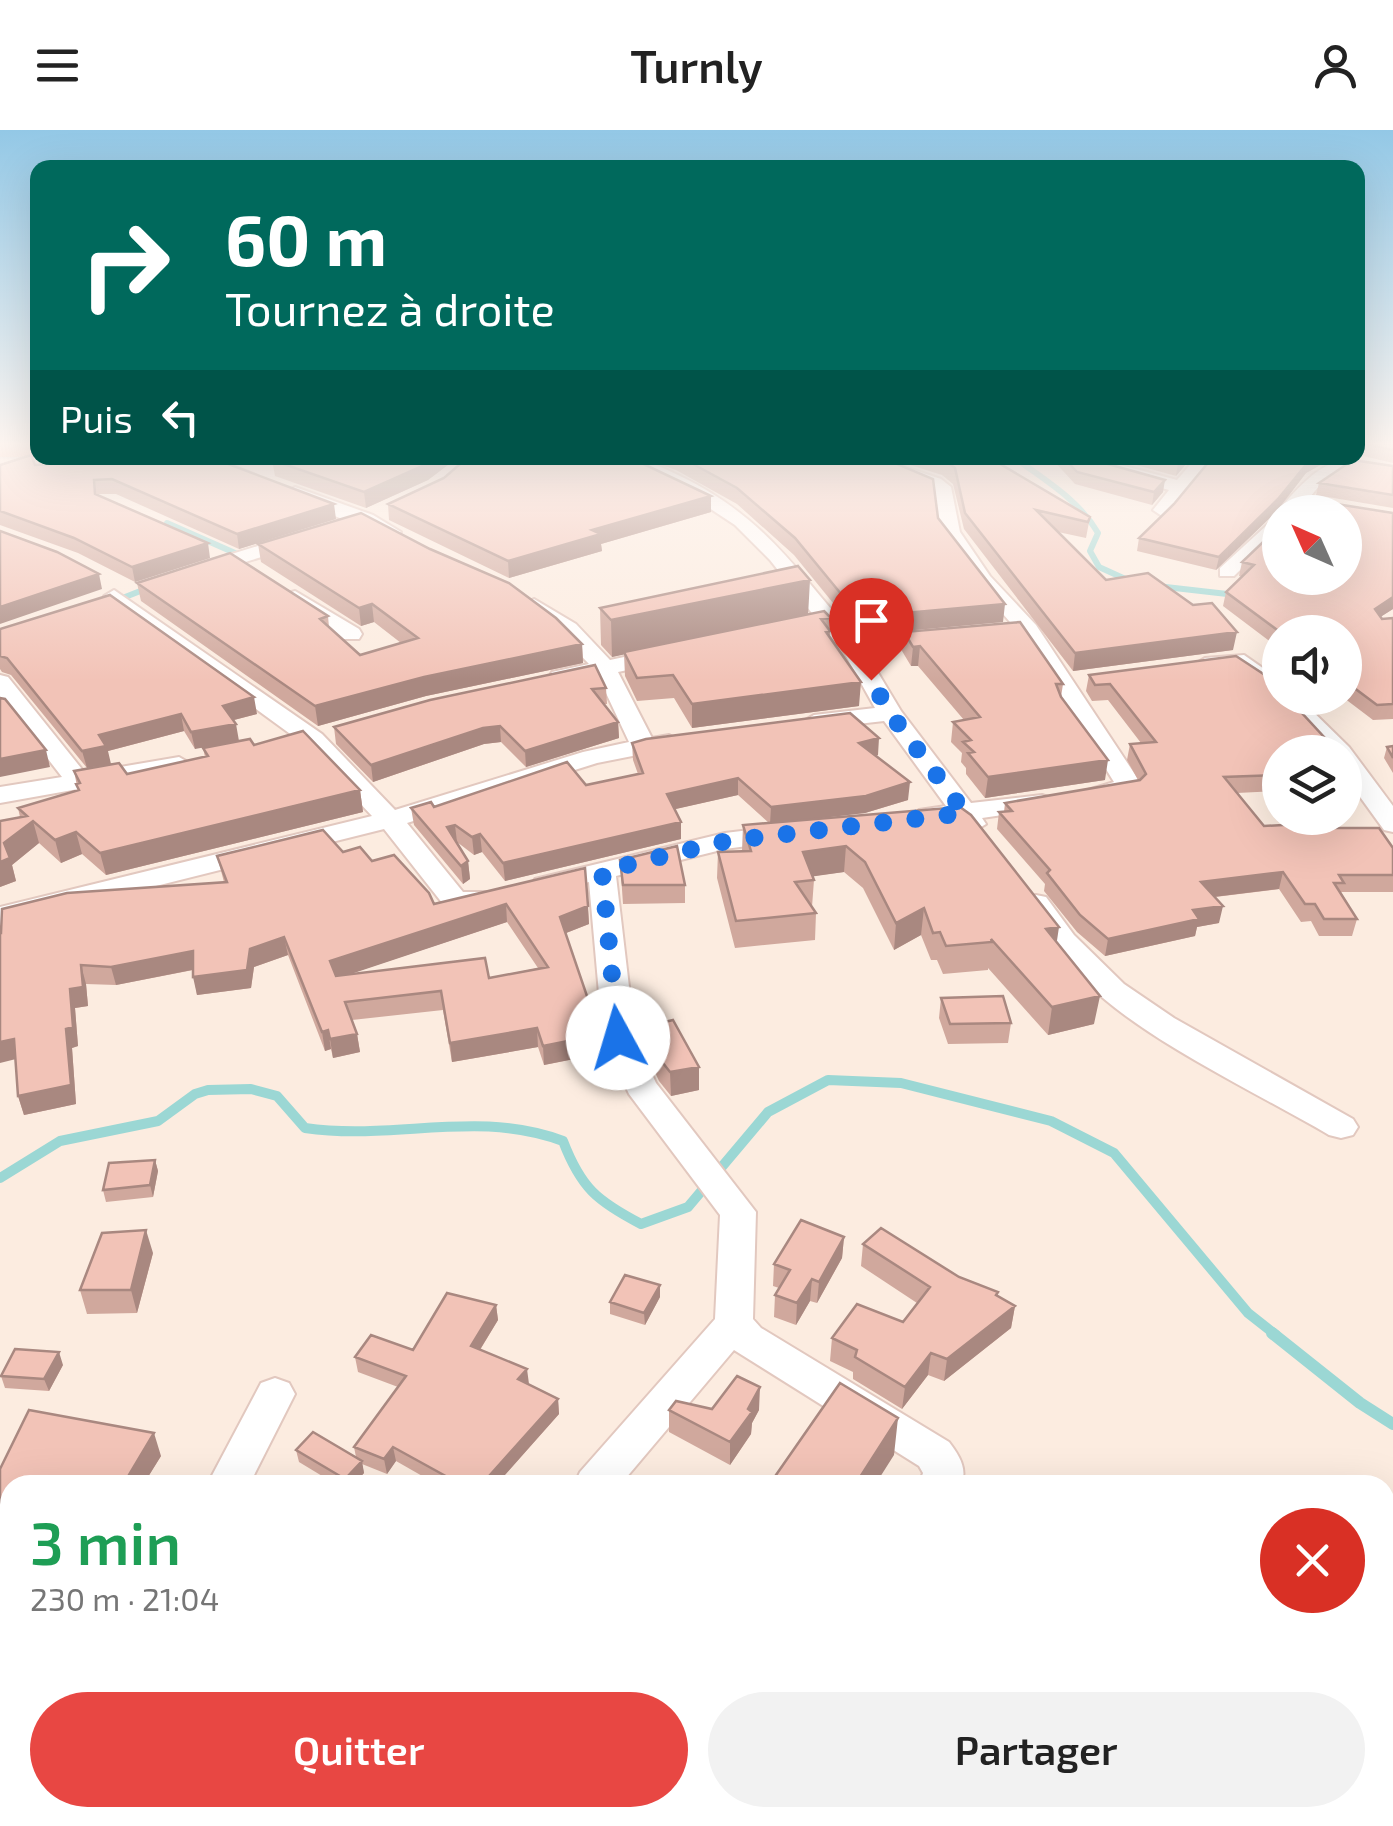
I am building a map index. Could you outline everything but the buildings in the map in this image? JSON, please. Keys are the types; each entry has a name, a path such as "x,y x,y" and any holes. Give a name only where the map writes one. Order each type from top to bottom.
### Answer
{"street":[{"path":"183,575 255,570 320,533 352,523"},
{"path":"374,523 410,543"},
{"path":"745,523 851,646 890,713 990,844"},
{"path":"897,819 965,813 1128,788 1074,682 1018,631 947,523"},
{"path":"1227,572 1262,538"},
{"path":"207,544 255,570 351,634"},
{"path":"117,590 312,739 390,820 453,898 463,903 726,841 802,831"},
{"path":"519,594 568,629 605,668 642,746"},
{"path":"773,633 829,621"},
{"path":"851,646 969,636"},
{"path":"534,683 680,653"},
{"path":"1177,668 1244,662 1262,677"},
{"path":"0,682 80,783"},
{"path":"782,726 890,713"},
{"path":"1303,715 1323,735"},
{"path":"274,746 350,728"},
{"path":"0,916 390,820 642,746 694,738"},
{"path":"0,795 196,761"},
{"path":"1362,781 1393,824"},
{"path":"602,871 618,1038 641,1086 694,1160 734,1204 740,1220 734,1323 604,1475"},
{"path":"1015,876 1064,941 1113,991 1163,1025 1341,1128"},
{"path":"734,1323 747,1339 934,1454 944,1465 944,1475"},
{"path":"233,1475 275,1394"}],"waterway":[{"path":"167,523 235,553"},
{"path":"1091,523 1098,533 1090,551 1099,567 1132,582"},
{"path":"1157,586 1236,595"},
{"path":"120,599 148,588"},
{"path":"0,1178 60,1141 158,1121 195,1094 208,1090 251,1089 277,1096 305,1128 371,1131 499,1127 563,1141 592,1192 641,1224 688,1207 768,1112 828,1080 901,1083 1051,1121 1114,1153 1248,1313 1276,1335"},
{"path":"1272,1333 1360,1403 1393,1424"}],"route":[{"path":"618,1038 602,871 726,841 965,813 890,713 871,680"}]}
